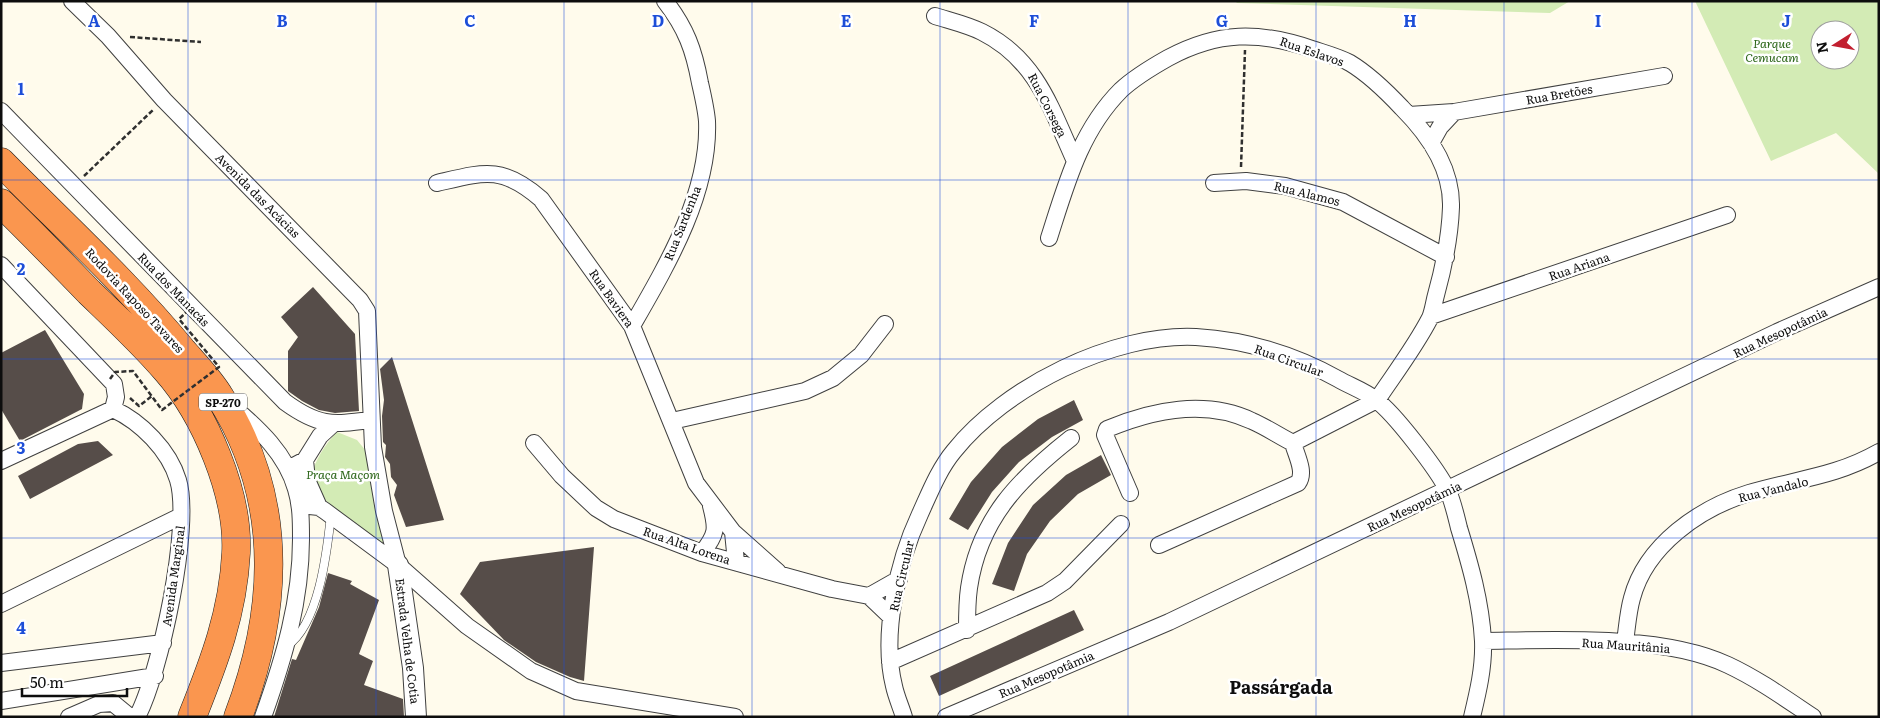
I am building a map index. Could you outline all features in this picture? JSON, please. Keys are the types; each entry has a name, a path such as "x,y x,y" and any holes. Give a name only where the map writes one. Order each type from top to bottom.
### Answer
{"highway":[{"name":"Rodovia Raposo Tavares","path":"1,162 162,326 220,397 249,454 263,503 269,548 270,588 262,633 247,694 238,717"},
{"name":"Rodovia Raposo Tavares","path":"1,203 165,369 206,431 223,473 232,510 236,552 231,601 220,648 192,717"}],"street":[{"name":"Avenida das Acácias","path":"72,1 108,36 164,100 360,300 367,311 370,420 384,511 398,565"},
{"name":"Rua Sardenha","path":"632,326 674,247 692,204 703,166 707,121 695,54 680,21 665,1"},
{"name":"Rua Corsega","path":"935,16 983,32 1027,66 1038,81 1074,159"},
{"name":"Rua Eslavos","path":"1049,238 1074,159 1107,107 1122,89 1153,66 1188,47 1216,38 1246,35 1294,43 1348,62 1376,81 1409,115 1431,143 1448,182 1450,198 1446,257 1431,316 1377,400"},
{"name":"Rua Bretões","path":"1409,115 1454,112 1664,76"},
{"name":"Rua dos Manacás","path":"1,110 285,402 300,413 333,424 370,420"},
{"path":"1431,143 1440,127 1454,112"},
{"name":"Rua Baviera","path":"437,183 478,173 506,175 525,185 541,199 632,326 696,483 732,532 781,576"},
{"name":"Rua Alamos","path":"1214,183 1241,181 1284,186 1344,202 1446,257"},
{"name":"Rua Ariana","path":"1431,316 1727,215"},
{"path":"1,265 112,381 116,397 113,409 1,461"},
{"name":"Rua Mesopotâmia","path":"946,717 1169,622 1448,491 1777,332 1879,287"},
{"path":"672,421 806,391 832,378 861,355 886,324"},
{"name":"Rua Circular","path":"904,717 894,686 890,662 891,616 910,536 934,483 953,452 986,416 1022,390 1093,356 1110,350 1162,339 1194,337 1233,342 1276,352 1322,370 1377,400 1409,435 1448,491 1476,585 1483,641 1481,682 1472,717"},
{"path":"220,397 260,429 288,469 296,488 300,505 301,546 298,590 287,646 263,717"},
{"path":"1292,443 1377,400"},
{"name":"Avenida Marginal","path":"113,409 128,416 162,450 178,480 182,516 163,643 154,676 137,717"},
{"path":"1130,493 1105,435 1107,429 1126,421 1164,411 1188,409 1213,410 1251,420 1292,443 1302,478 1298,484 1159,545"},
{"path":"288,469 305,460 320,436 333,424"},
{"path":"967,630 968,589 976,554 985,531 1004,500 1033,468 1071,438"},
{"name":"Rua Alta Lorena","path":"534,443 562,476 596,508 614,519 702,553 832,590 869,596"},
{"name":"Rua Vandalo","path":"1625,642 1632,597 1646,566 1669,539 1699,516 1724,502 1750,493 1834,473 1879,452"},
{"path":"305,460 310,489 325,511 398,565 467,626 531,671 576,691 735,717"},
{"path":"702,553 715,533 716,524 710,502"},
{"path":"300,505 325,511"},
{"path":"1,604 182,516"},
{"path":"890,662 967,630 1047,593 1065,581 1121,524"},
{"name":"Rua Baviera","path":"732,532 736,562"},
{"name":"Estrada Velha de Cotia","path":"398,565 413,668 416,717"},
{"path":"891,616 869,596 899,578"},
{"name":"Rua Mauritânia","path":"1483,641 1625,642 1676,648 1728,665 1813,717"},
{"path":"1,663 163,643"},
{"path":"1,701 154,676"},
{"path":"69,717 99,704 113,703 130,717"}],"lane":[{"path":"287,646 302,633 324,570 325,511"}],"path":[{"path":"1241,181 1246,35"},
{"path":"108,36 201,42"},
{"path":"74,186 164,100"},
{"path":"152,396 139,406 112,381 115,372 133,371 152,396 162,410 219,367 179,318 192,308"}],"green space":[{"path":"1235,1 1570,1 1550,13 1237,3"},
{"name":"Parque Cemucam","path":"1695,1 1879,1 1879,174 1836,133 1771,161"},
{"name":"Praça Maçom","path":"337,432 357,440 366,451 391,547 374,544 323,498 310,477 321,453"}],"building":[{"path":"313,287 355,334 359,411 335,413 319,410 288,391 288,351 298,337 281,317"},
{"path":"45,330 84,394 82,409 20,441 1,409 1,353"},
{"path":"392,357 444,520 406,527 394,495 397,485 391,477 390,464 385,457 386,445 383,442 382,416 384,400 380,369"},
{"path":"1074,400 1083,420 1052,437 1019,462 992,492 968,530 949,519 971,482 1002,447 1038,419"},
{"path":"98,441 113,455 30,499 18,476 78,444"},
{"path":"1101,455 1111,475 1078,494 1050,521 1027,554 1014,591 992,584 1008,543 1033,505 1066,475"},
{"path":"594,547 584,681 536,662 504,640 460,594 480,562"},
{"path":"328,573 352,581 350,584 379,600 359,654 373,661 364,685 403,699 404,717 274,717 292,659 296,660 319,607"},
{"path":"1074,610 1084,630 939,696 930,676"}],"district":[{"name":"Passárgada","path":"1281,686"}]}
